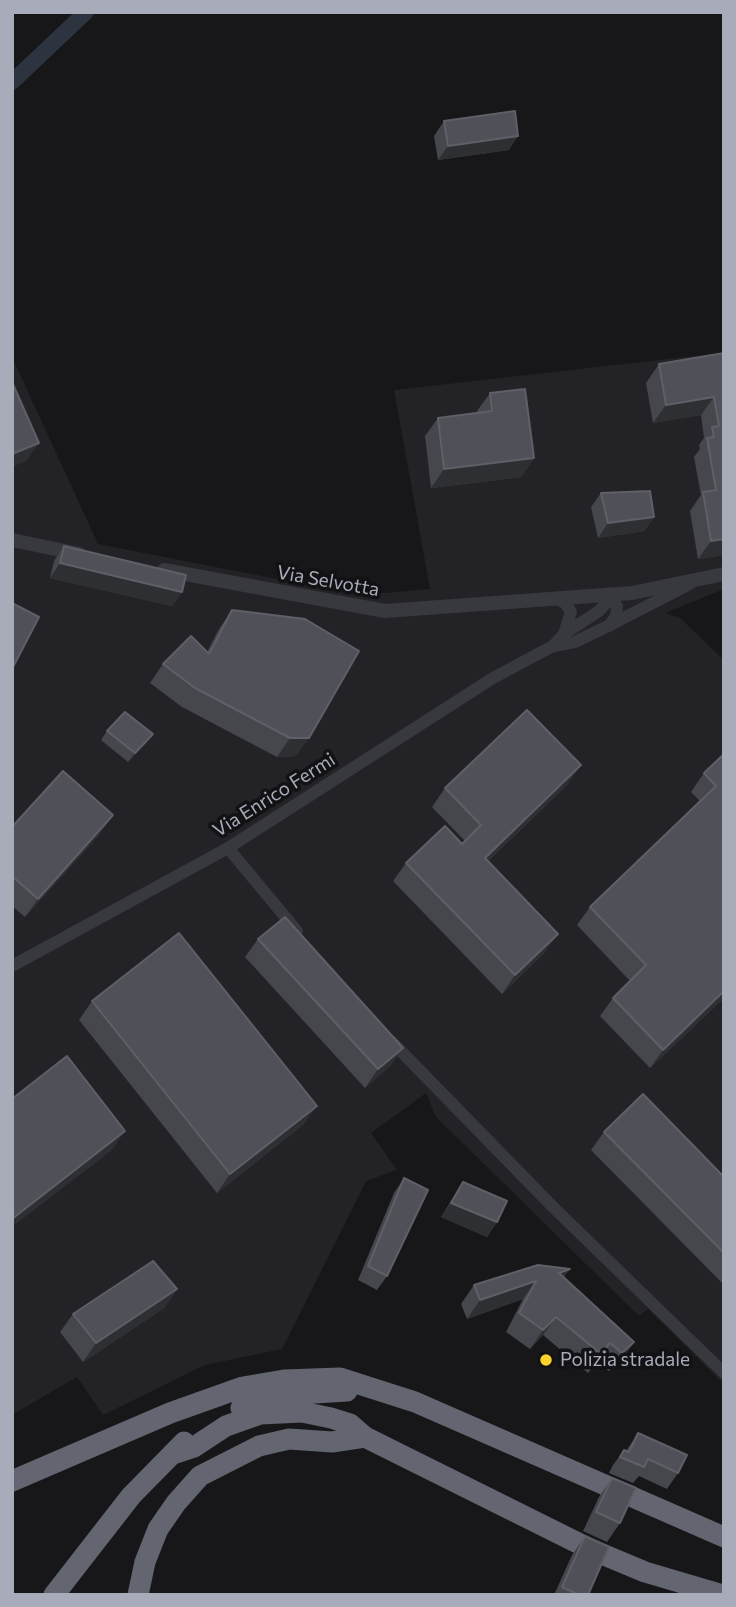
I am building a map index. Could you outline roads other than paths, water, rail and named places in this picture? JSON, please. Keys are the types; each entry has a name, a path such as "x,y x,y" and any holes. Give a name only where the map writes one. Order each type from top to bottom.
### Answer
{"highway":[{"path":"12,1480 170,1413 243,1387 284,1380 340,1378 415,1402 724,1537"},
{"path":"56,1592 131,1496 176,1453 187,1438 203,1427 262,1400 368,1389"},
{"path":"176,1453 194,1447 241,1419 278,1412 302,1412 331,1418 350,1424 365,1437 590,1549 645,1572 723,1595"},
{"path":"138,1595 145,1562 158,1529 200,1476 259,1446 289,1439 332,1442 365,1437"}],"street":[{"path":"12,540 91,557"},
{"name":"Via Selvotta","path":"143,566 385,611 606,595 692,582 724,574"},
{"name":"Via Enrico Fermi","path":"12,966 228,848 493,678 551,647 575,642 692,582"},
{"path":"606,595 617,606 616,616 608,626"},
{"name":"Via Enrico Fermi","path":"551,647 564,634 599,611 606,603 606,595"},
{"path":"555,598 565,603 570,612 564,634"},
{"path":"228,848 309,945"},
{"path":"380,1031 553,1207 724,1373"}],"waterway":[{"path":"12,82 86,12"}],"place":[{"name":"Polizia stradale","path":"546,1360"}]}
